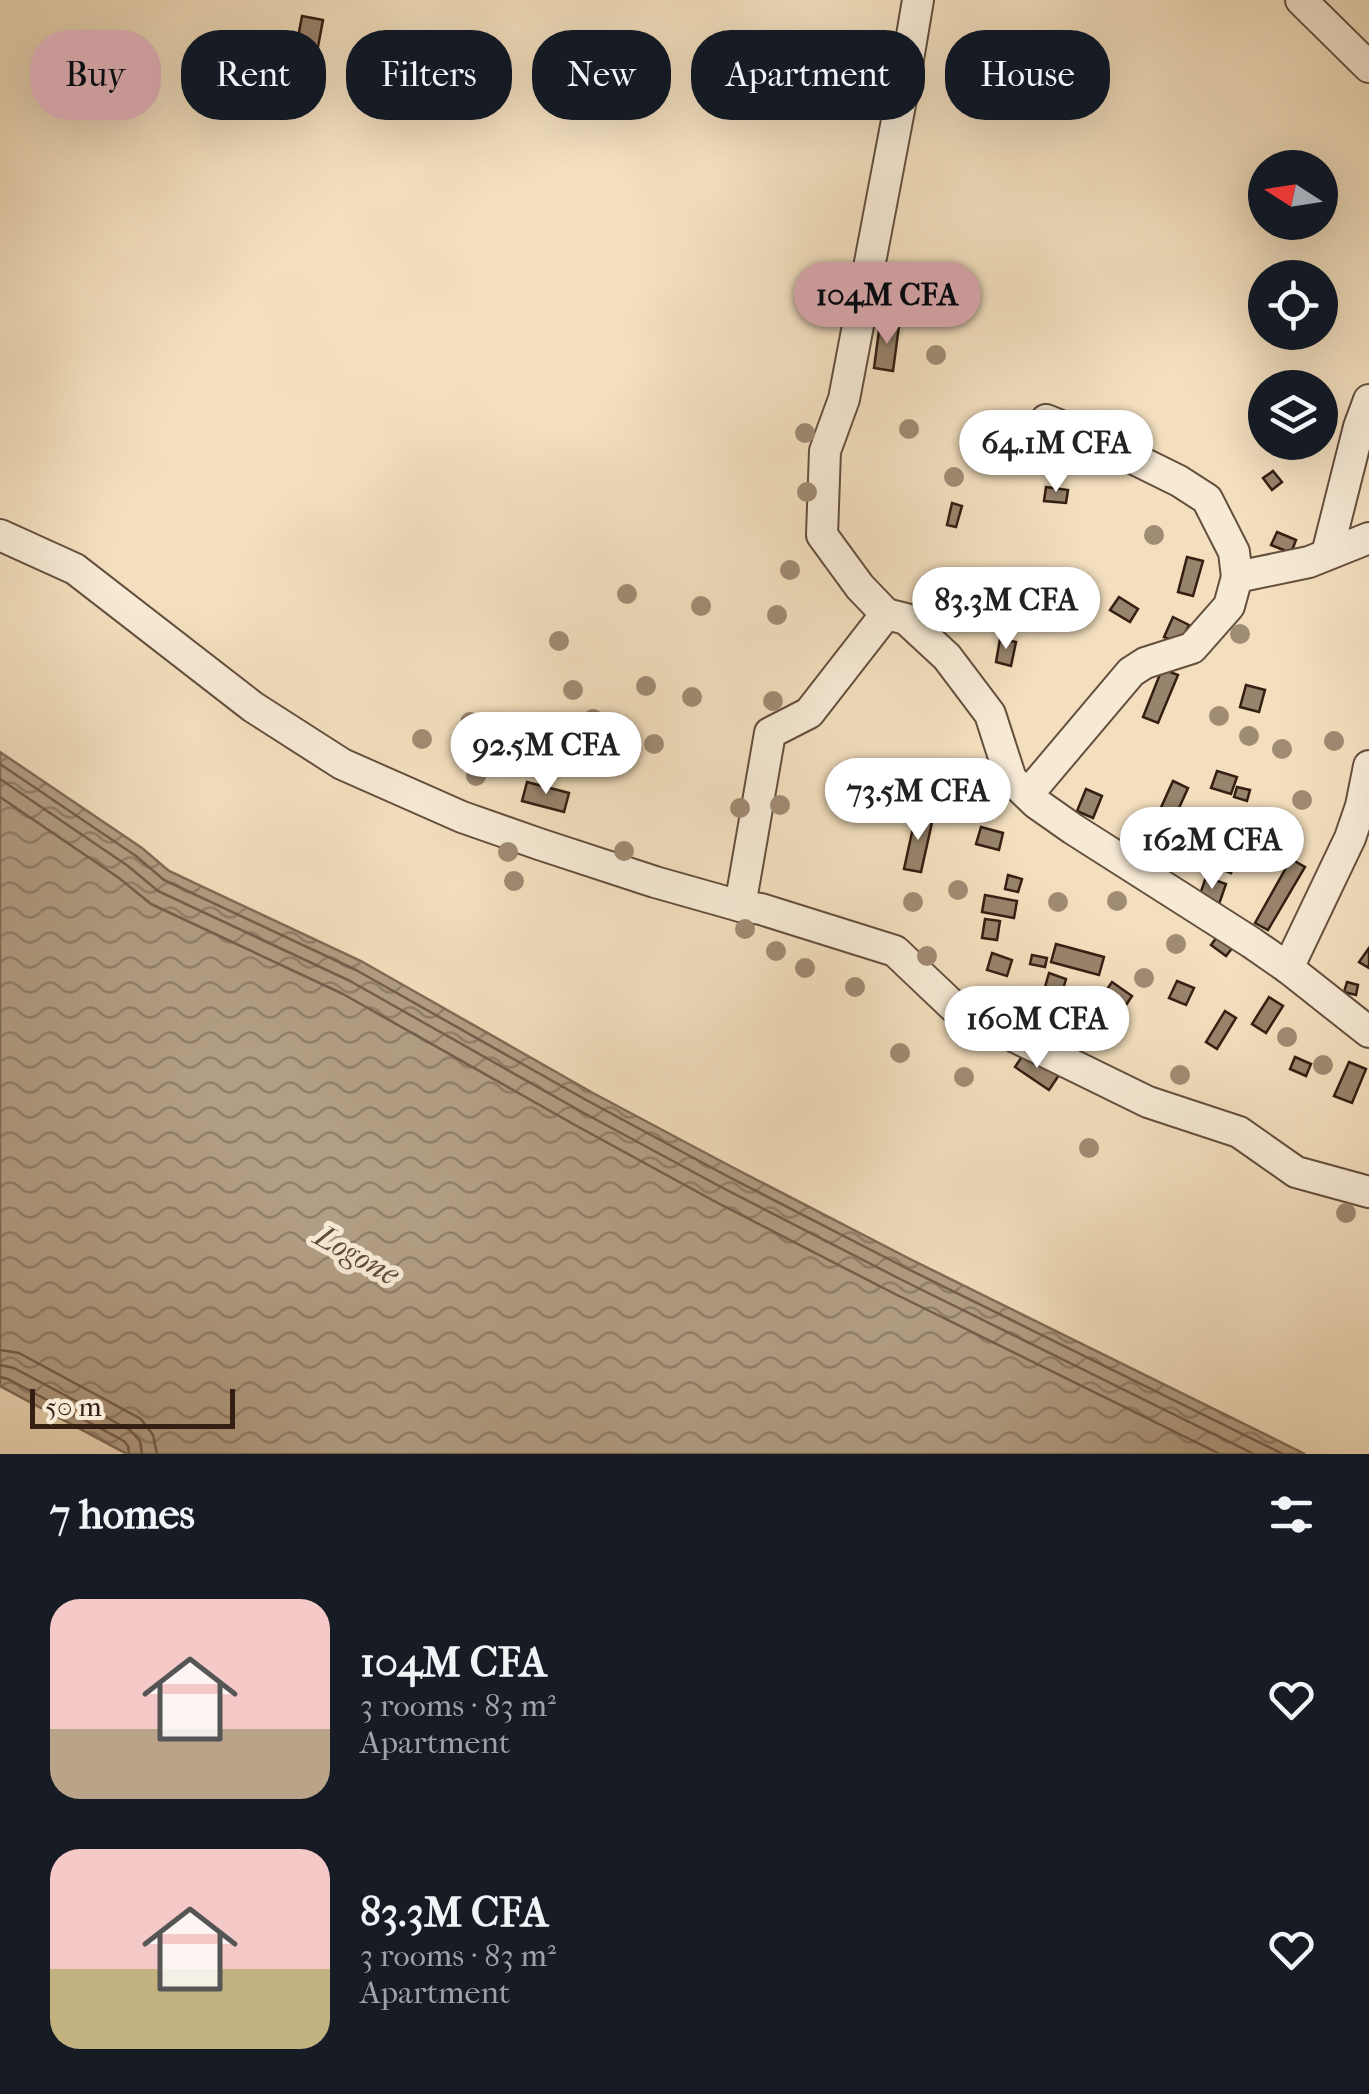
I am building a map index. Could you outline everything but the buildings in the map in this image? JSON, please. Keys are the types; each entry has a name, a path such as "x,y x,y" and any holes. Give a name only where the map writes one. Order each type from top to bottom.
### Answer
{"street":[{"path":"918,0 844,400 825,451 822,535 860,588 886,614 906,619 946,656 990,714 1011,779 1036,803 1288,968 1369,1032"},
{"path":"1301,0 1369,67"},
{"path":"1327,554 1369,400"},
{"path":"1028,794 1131,672 1145,663 1192,648 1202,640 1230,606 1237,578 1234,552 1207,499 1100,442 1046,420"},
{"path":"0,534 74,569 253,707 342,764 462,817 524,839 655,882 761,909 895,951 954,1006 1148,1102 1240,1132 1296,1172 1369,1192"},
{"path":"1237,578 1310,562 1369,538"},
{"path":"740,906 770,732 809,713 886,614"},
{"path":"1288,968 1350,838 1369,766"}],"water":[{"name":"Logone","path":"0,752 142,848 169,871 361,961 732,1167 1305,1454 127,1454 0,1386"}]}
